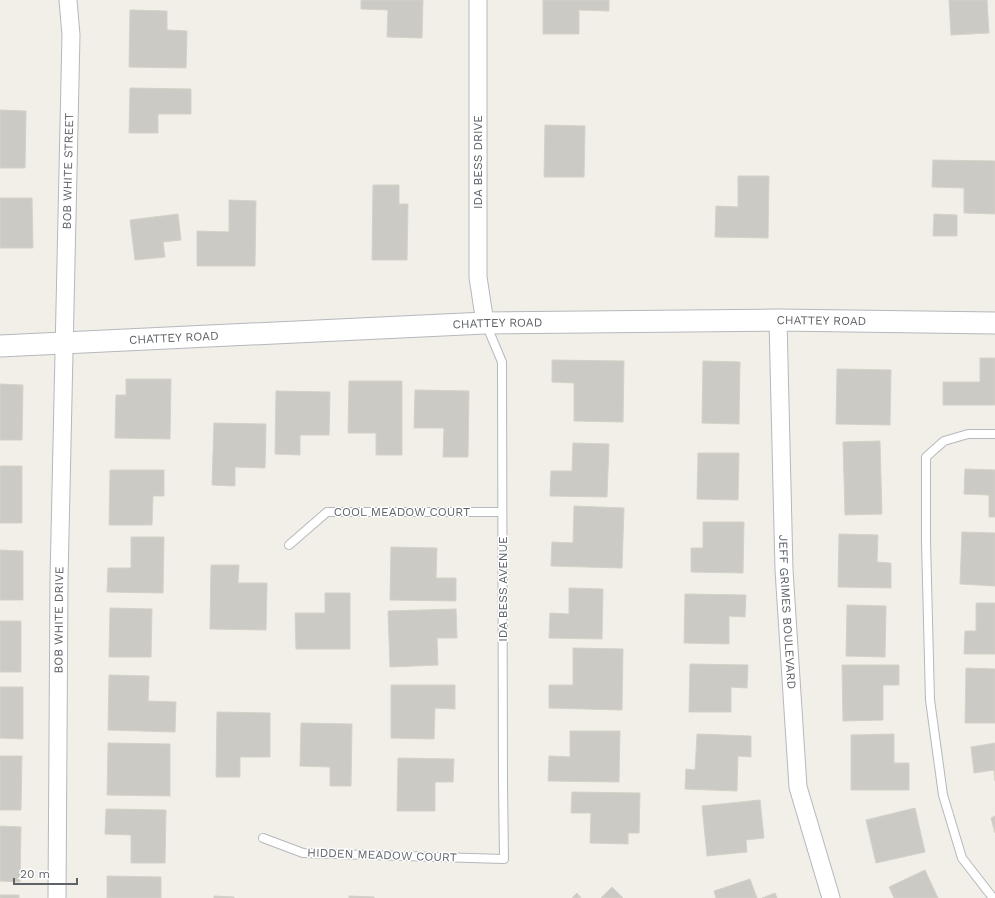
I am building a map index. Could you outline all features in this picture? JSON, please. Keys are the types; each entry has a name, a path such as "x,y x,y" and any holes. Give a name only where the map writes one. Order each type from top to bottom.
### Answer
{"street":[{"name":"BOB WHITE STREET","path":"64,342 71,35 68,0"},
{"name":"IDA BESS DRIVE","path":"478,0 478,277 485,323"},
{"name":"CHATTEY ROAD","path":"0,346 485,323 778,320 995,323"},
{"name":"JEFF GRIMES BOULEVARD","path":"778,320 784,570 798,787 832,898"},
{"name":"BOB WHITE DRIVE","path":"57,898 59,572 64,342"}],"lane":[{"name":"IDA BESS AVENUE","path":"485,323 502,362 504,859"},
{"path":"993,898 962,858 943,795 930,700 926,534 926,457 944,441 968,434 995,434"},
{"name":"COOL MEADOW COURT","path":"289,545 327,512 502,512"},
{"name":"HIDDEN MEADOW COURT","path":"263,838 303,853 504,859"}],"building":[{"path":"361,0 423,0 422,38 387,37 388,10 361,9"},
{"path":"543,0 609,0 609,11 579,10 579,34 543,34"},
{"path":"949,0 987,0 989,33 951,35"},
{"path":"130,10 167,11 167,30 187,31 186,68 129,67"},
{"path":"130,88 191,89 191,114 158,114 158,133 129,133"},
{"path":"0,110 26,111 25,168 0,168"},
{"path":"545,125 585,126 584,177 544,177"},
{"path":"933,160 995,161 995,214 964,213 964,188 932,187"},
{"path":"738,176 769,176 768,238 715,237 716,206 738,207"},
{"path":"373,185 399,185 399,204 408,204 407,260 372,260"},
{"path":"0,198 32,198 33,248 0,248"},
{"path":"229,200 256,201 255,266 197,266 197,231 229,232"},
{"path":"178,214 181,240 163,242 165,257 135,260 130,220"},
{"path":"934,214 957,215 957,236 933,236"},
{"path":"980,358 995,358 995,405 943,405 943,382 980,382"},
{"path":"552,360 624,361 623,422 574,421 574,383 552,382"},
{"path":"703,361 740,362 739,424 702,423"},
{"path":"837,369 891,370 890,425 836,424"},
{"path":"126,379 171,379 170,439 115,438 116,395 126,395"},
{"path":"349,381 402,381 402,455 376,455 376,433 348,433"},
{"path":"0,384 23,385 22,440 0,440"},
{"path":"415,390 469,391 468,457 443,457 444,428 414,428"},
{"path":"276,391 330,392 329,435 300,435 300,455 275,454"},
{"path":"214,423 266,424 265,468 235,467 235,486 212,485"},
{"path":"880,441 882,514 845,515 843,442"},
{"path":"573,443 609,444 607,497 550,496 551,471 572,471"},
{"path":"698,453 739,453 738,500 697,499"},
{"path":"0,466 22,466 22,523 0,523"},
{"path":"965,469 995,470 995,517 989,517 989,495 964,494"},
{"path":"110,470 164,470 164,496 153,496 152,525 109,525"},
{"path":"574,506 624,508 622,568 551,566 552,542 573,543"},
{"path":"703,522 744,522 743,573 691,572 691,548 703,548"},
{"path":"962,532 995,533 995,586 960,584"},
{"path":"839,534 878,535 877,562 891,563 891,588 838,587"},
{"path":"131,537 164,537 163,593 107,592 108,568 131,568"},
{"path":"391,547 437,548 436,578 456,578 456,601 390,600"},
{"path":"0,550 23,551 23,600 0,600"},
{"path":"211,565 239,565 238,583 267,583 266,630 210,629"},
{"path":"569,588 603,589 602,639 549,638 550,613 569,614"},
{"path":"325,593 350,593 350,649 296,649 295,613 325,613"},
{"path":"685,594 746,595 745,617 729,616 729,644 684,643"},
{"path":"976,603 995,603 995,654 964,654 965,631 976,631"},
{"path":"847,605 886,606 885,657 846,656"},
{"path":"110,608 152,609 151,657 109,657"},
{"path":"456,609 457,638 437,638 438,665 390,667 388,611"},
{"path":"0,621 21,621 21,672 0,672"},
{"path":"573,648 623,649 622,710 549,708 549,685 573,685"},
{"path":"690,664 748,665 747,688 731,687 731,712 689,712"},
{"path":"842,665 899,665 899,685 883,685 883,720 843,721"},
{"path":"966,668 995,669 995,723 965,723"},
{"path":"109,675 149,676 148,701 176,702 175,732 108,730"},
{"path":"391,685 455,685 455,709 435,708 434,739 391,738"},
{"path":"0,687 23,687 23,739 0,738"},
{"path":"217,712 270,713 270,757 240,757 240,777 216,777"},
{"path":"301,723 352,724 351,786 330,786 330,767 300,766"},
{"path":"570,731 620,731 619,782 548,781 549,756 570,757"},
{"path":"697,734 751,736 751,757 738,756 737,791 685,789 686,769 695,770"},
{"path":"894,734 894,763 909,763 909,790 851,790 851,735"},
{"path":"108,743 170,744 170,796 107,795"},
{"path":"995,743 995,781 994,770 974,773 971,747"},
{"path":"0,756 22,756 21,810 0,810"},
{"path":"398,758 454,759 453,782 435,782 435,811 397,811"},
{"path":"572,792 640,793 639,833 628,833 628,844 590,843 591,813 571,813"},
{"path":"760,800 764,838 746,840 747,852 707,856 702,806"},
{"path":"915,808 925,852 876,863 866,820"},
{"path":"106,809 166,810 165,863 131,863 131,835 105,834"},
{"path":"995,816 995,833 991,818"},
{"path":"0,826 21,827 20,882 0,881"},
{"path":"925,870 938,898 894,898 889,887"},
{"path":"107,876 161,877 161,898 107,898"},
{"path":"750,879 757,898 716,898 714,891"},
{"path":"612,887 623,898 601,898"},
{"path":"577,893 581,898 572,898"},
{"path":"775,893 777,898 762,898"},
{"path":"0,895 19,895 19,898 0,898"},
{"path":"214,896 234,897 234,898 214,898"},
{"path":"349,896 374,897 374,898 349,898"}]}
